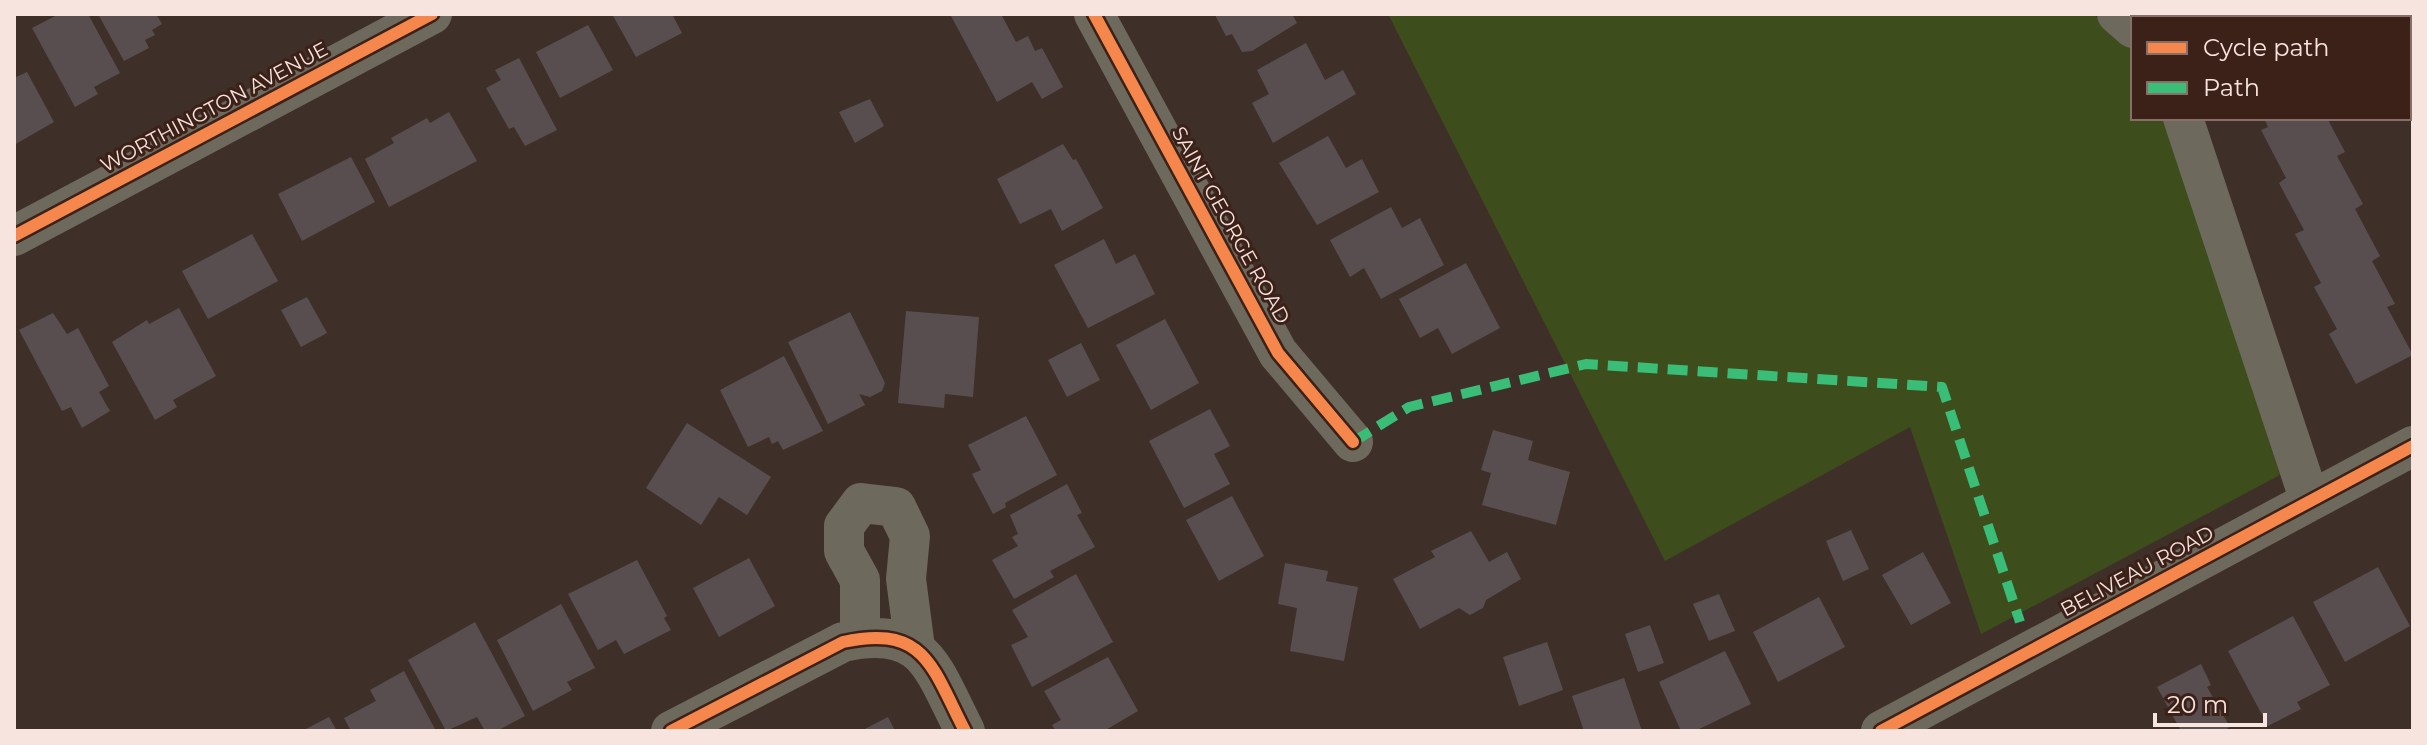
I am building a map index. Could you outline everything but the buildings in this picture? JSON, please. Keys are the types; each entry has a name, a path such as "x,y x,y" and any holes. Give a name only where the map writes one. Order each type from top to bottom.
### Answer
{"street":[{"name":"WORTHINGTON AVENUE","path":"14,236 432,14"},
{"name":"SAINT GEORGE ROAD","path":"1094,14 1278,353 1353,442"},
{"path":"2184,120 2310,501"},
{"name":"BELIVEAU ROAD","path":"1881,731 2413,446"},
{"path":"860,639 860,580 844,551 844,526 861,503 896,507 910,536 906,579 915,648"},
{"path":"671,731 843,642 874,635 896,639 915,648 929,662 965,731"}],"green space":[{"path":"1388,14 2093,14 2131,46 2131,120 2166,120 2280,475 1981,634 1910,427 1665,561"}],"marked path":[{"path":"1353,442 1409,407 1586,364 1942,387 2020,622"}],"cycle path":[{"path":"14,236 432,14"},
{"path":"1094,14 1278,353 1353,442"},
{"path":"1881,731 2413,446"},
{"path":"671,731 843,642 871,638 892,639 923,656 934,670 965,731"}]}
